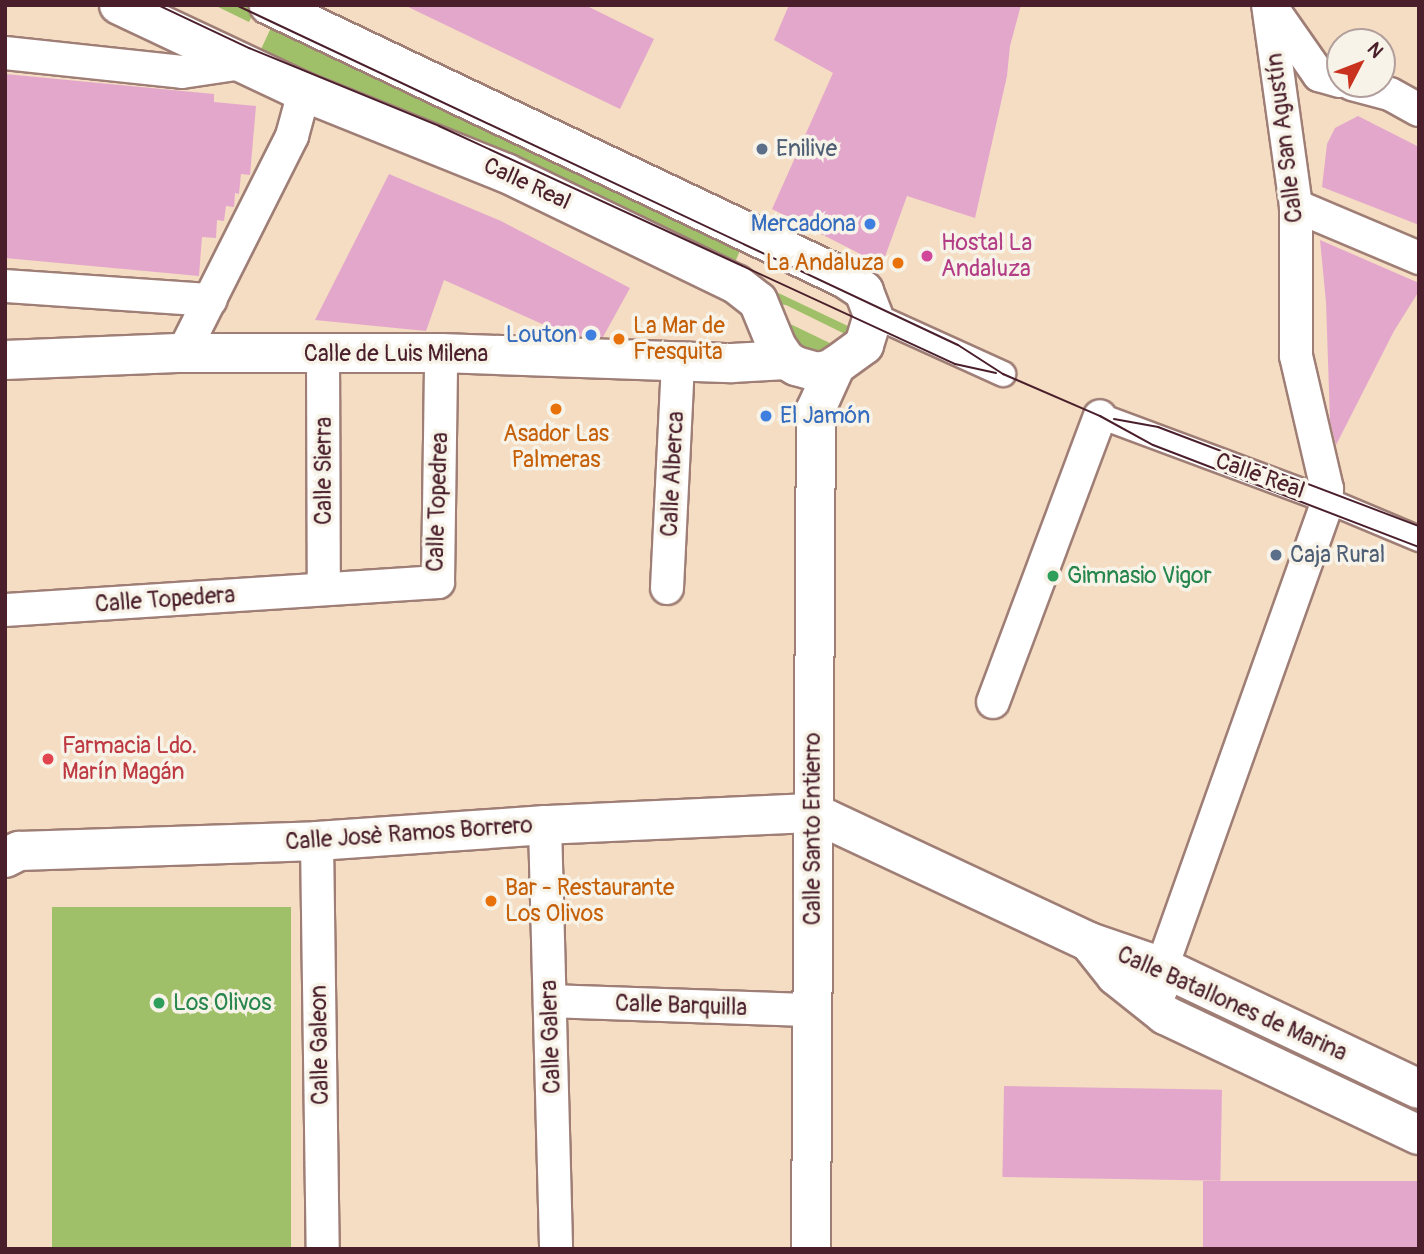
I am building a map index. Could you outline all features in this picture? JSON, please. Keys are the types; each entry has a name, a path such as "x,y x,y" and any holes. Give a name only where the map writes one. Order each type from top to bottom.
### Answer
{"street":[{"name":"Calle Real","path":"119,5 304,92 506,173 736,284 758,301 816,410"},
{"path":"269,5 844,278 864,291 873,315 864,345 836,365 817,372 785,354"},
{"path":"1269,5 1319,75 1326,77"},
{"name":"Calle San Agustín","path":"1269,5 1296,206 1296,356 1326,489 1326,500"},
{"path":"5,53 182,72 242,63"},
{"path":"183,353 292,136 304,92"},
{"path":"1396,97 1419,110"},
{"path":"1296,206 1419,258"},
{"path":"5,286 211,300"},
{"path":"873,315 1003,374"},
{"name":"Calle de Luis Milena","path":"5,360 183,353 441,353 678,359 732,363 785,354"},
{"name":"Calle Sierra","path":"323,353 324,589"},
{"name":"Calle Topedrea","path":"324,589 438,582 441,353"},
{"name":"Calle Alberca","path":"667,588 678,359"},
{"path":"816,410 827,380 836,365"},
{"name":"Calle Santo Entierro","path":"811,1249 816,410"},
{"name":"Calle Real","path":"1100,416 1326,500 1419,539"},
{"path":"993,702 1100,416"},
{"path":"1165,1015 1160,993 1162,967 1326,500"},
{"name":"Calle Topedera","path":"5,610 324,589"},
{"path":"814,813 1089,942"},
{"name":"Calle Josè Ramos Borrero","path":"5,858 19,851 317,841 545,825 814,813"},
{"name":"Calle Galera","path":"545,825 556,1249"},
{"name":"Calle Galeon","path":"317,841 323,1249"},
{"name":"Calle Batallones de Marina","path":"1089,942 1162,967 1418,1088"},
{"name":"Calle Batallones de Marina","path":"1089,942 1116,976 1165,1015 1410,1131"},
{"name":"Calle Barquilla","path":"550,1002 812,1010"},
{"path":"1410,1131 1418,1088"}],"green space":[{"path":"214,5 249,5 256,8 249,22"},
{"path":"276,17 746,236 731,272 256,60"},
{"path":"751,280 850,327 847,335 786,305 772,303"},
{"path":"782,320 836,346 816,352 799,347"},
{"name":"Los Olivos","path":"52,907 291,907 291,1249 52,1249"}],"building":[{"path":"404,5 585,5 654,39 620,109"},
{"path":"789,5 1021,5 975,218 907,196 882,265 772,209 833,73 774,40"},
{"path":"5,74 214,94 214,102 256,106 250,175 241,174 239,194 235,193 234,207 226,206 224,221 217,220 216,238 202,237 199,276 5,258"},
{"path":"1358,116 1419,147 1419,225 1322,187 1327,144 1335,128"},
{"path":"389,174 501,221 630,288 603,337 569,336 444,280 426,331 315,320"},
{"path":"1320,240 1419,283 1419,291 1394,331 1336,445 1330,421 1326,302"},
{"path":"1004,1086 1222,1090 1220,1181 1002,1177"},
{"path":"1203,1181 1419,1181 1419,1249 1203,1249"}],"tram line":[{"path":"158,5 249,48 439,126 955,364 996,373"},
{"path":"236,5 958,345 1003,374 1100,416 1153,445 1419,547"},
{"path":"1114,419 1158,427 1419,526"}],"place":[{"name":"Enilive","path":"762,149"},
{"name":"Mercadona","path":"870,224"},
{"name":"Hostal La Andaluza","path":"927,256"},
{"name":"La Andaluza","path":"898,263"},
{"name":"Louton","path":"591,335"},
{"name":"La Mar de Fresquita","path":"619,339"},
{"name":"Asador Las Palmeras","path":"556,409"},
{"name":"El Jamón","path":"766,416"},
{"name":"Caja Rural","path":"1276,555"},
{"name":"Gimnasio Vigor","path":"1053,576"},
{"name":"Farmacia Ldo. Marín Magán","path":"48,759"},
{"name":"Bar - Restaurante Los Olivos","path":"491,901"},
{"name":"Los Olivos","path":"159,1003"}]}
